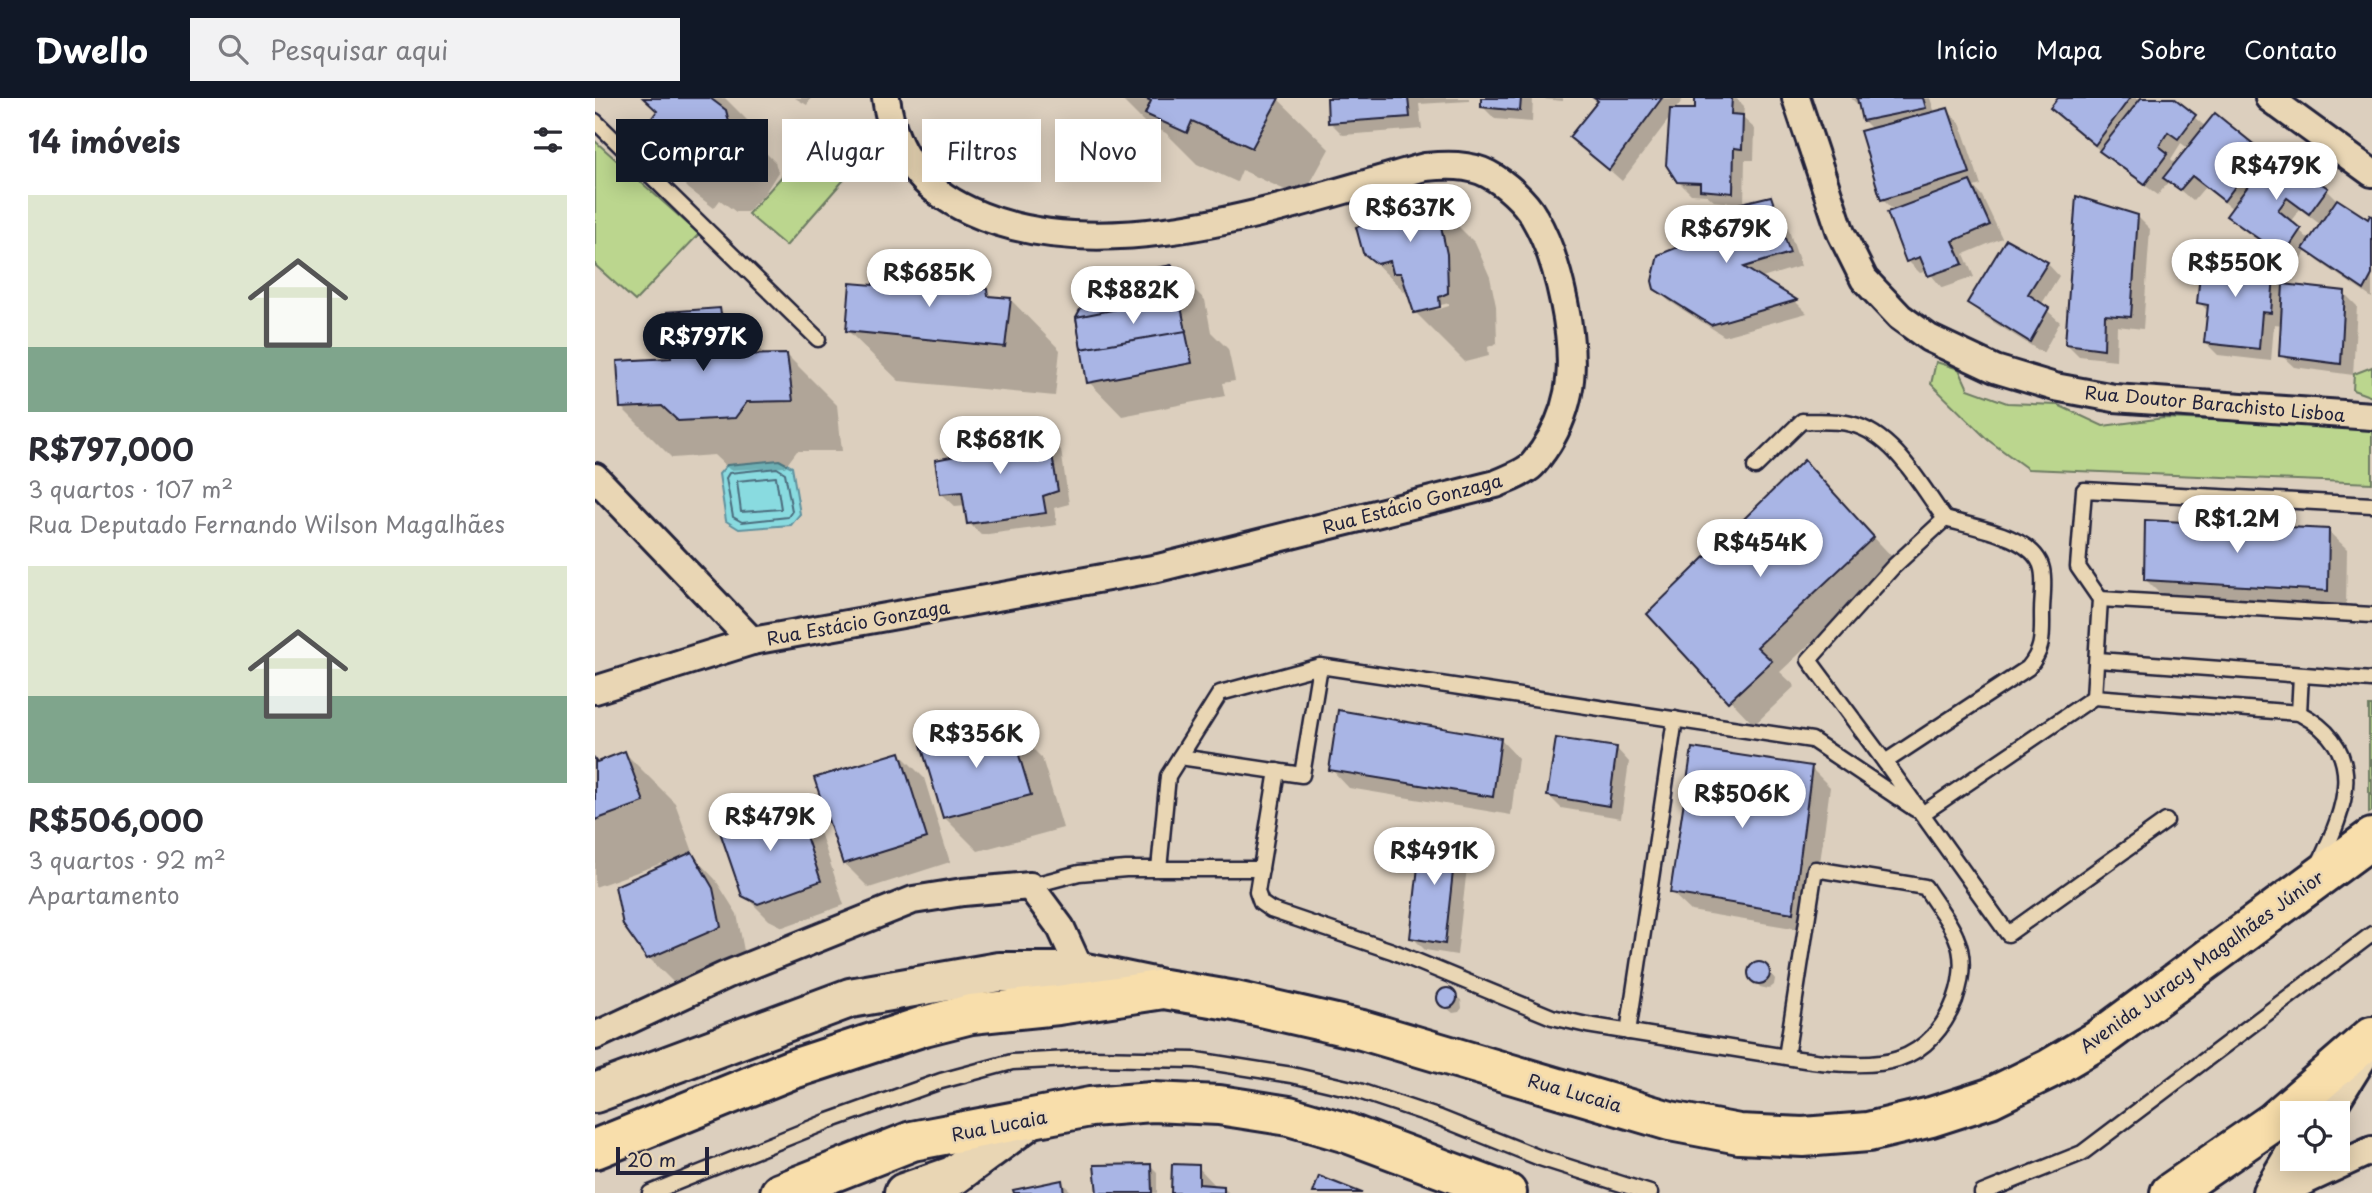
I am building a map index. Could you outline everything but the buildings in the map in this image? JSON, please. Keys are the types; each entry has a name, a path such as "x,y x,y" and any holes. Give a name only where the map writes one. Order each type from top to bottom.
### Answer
{"main road":[{"name":"Avenida Juracy Magalhães Júnior","path":"1990,1098 2049,1069 2098,1040 2372,838"},
{"name":"Rua Lucaia","path":"595,1093 850,998 999,972 1081,972 1235,1001 1362,1030 1670,1121 1739,1134 1803,1138 1868,1132 1931,1117 1990,1098"},
{"name":"Rua Lucaia","path":"595,1149 790,1070 924,1026 971,1014 1164,989"},
{"path":"2330,1101 2369,1040"},
{"path":"2170,1193 2273,1122 2369,1040"},
{"name":"Rua Lucaia","path":"779,1193 912,1141 1090,1107 1152,1102 1231,1107 1289,1116 1347,1133 1507,1193"},
{"path":"904,1193 953,1175 1027,1121"},
{"path":"2272,1193 2285,1171"}],"street":[{"name":"Rua Estácio Gonzaga","path":"595,690 752,641 1158,568 1496,484 1530,467 1551,439 1562,416 1569,391 1570,361 1567,321 1555,266 1534,216 1507,186 1487,173 1447,165 1426,167 1252,214 1182,229 1119,235 1044,233 994,222 953,203 923,181 902,153 889,118 886,98"},
{"name":"Rua Doutor Barachisto Lisboa","path":"1796,98 1841,233 1864,279 1900,317 1929,338 1995,369 2055,387 2102,396 2372,416"},
{"path":"2269,98 2372,173"},
{"path":"595,477 752,641"},
{"path":"595,1036 726,975 913,900 963,891 1030,886 1061,928 1081,972"},
{"path":"2279,1193 2372,1150"}],"lane":[{"path":"595,121 818,339"},
{"path":"1755,467 1802,421 1849,423 1868,429 1886,440 1945,519 2025,544 2035,554 2042,568 2042,642 2038,656 2028,668 1885,762"},
{"path":"2094,697 2100,599 2078,568 2084,490 2372,505"},
{"path":"1945,519 1893,567 1809,660 2008,934 2166,821"},
{"path":"2100,599 2372,615"},
{"path":"2098,660 2372,680"},
{"path":"1159,869 1168,776 1220,692 1320,666 1812,740 1922,814"},
{"path":"1180,757 1302,775 1320,666"},
{"path":"2299,713 2301,675"},
{"path":"1922,814 2094,697 2299,713 2318,723 2332,737 2342,759 2346,780 2343,806 2311,881"},
{"path":"1628,1031 1675,719"},
{"path":"1277,771 1257,892 1261,904 1271,910 1392,951 1552,1017 1628,1031 1816,1062 1865,1063 1898,1059 1927,1044 1948,1018 1958,992 1963,967 1957,938 1925,887 1815,869 1786,1057"},
{"path":"1030,886 1079,873 1159,869 1261,869"},
{"path":"1982,1193 2082,1153 2372,934"},
{"path":"650,1193 829,1121 941,1081 1012,1062 1089,1058 1196,1060 1292,1075 1356,1090 1440,1118 1540,1158 1650,1193"}],"green space":[{"path":"595,141 616,160 616,182 641,182 699,234 635,301 595,265"},
{"path":"782,176 782,182 842,182 786,246 748,214"},
{"path":"1936,362 1959,369 1968,389 2007,403 2058,405 2103,426 2164,418 2372,427 2372,483 2028,469 1988,440 1931,384"},
{"path":"2372,367 2372,397 2353,390 2354,374"},
{"path":"2369,706 2372,706 2372,811 2369,813"}],"water":[{"path":"779,460 792,467 800,514 791,525 739,529 726,521 719,474 727,465"}]}
